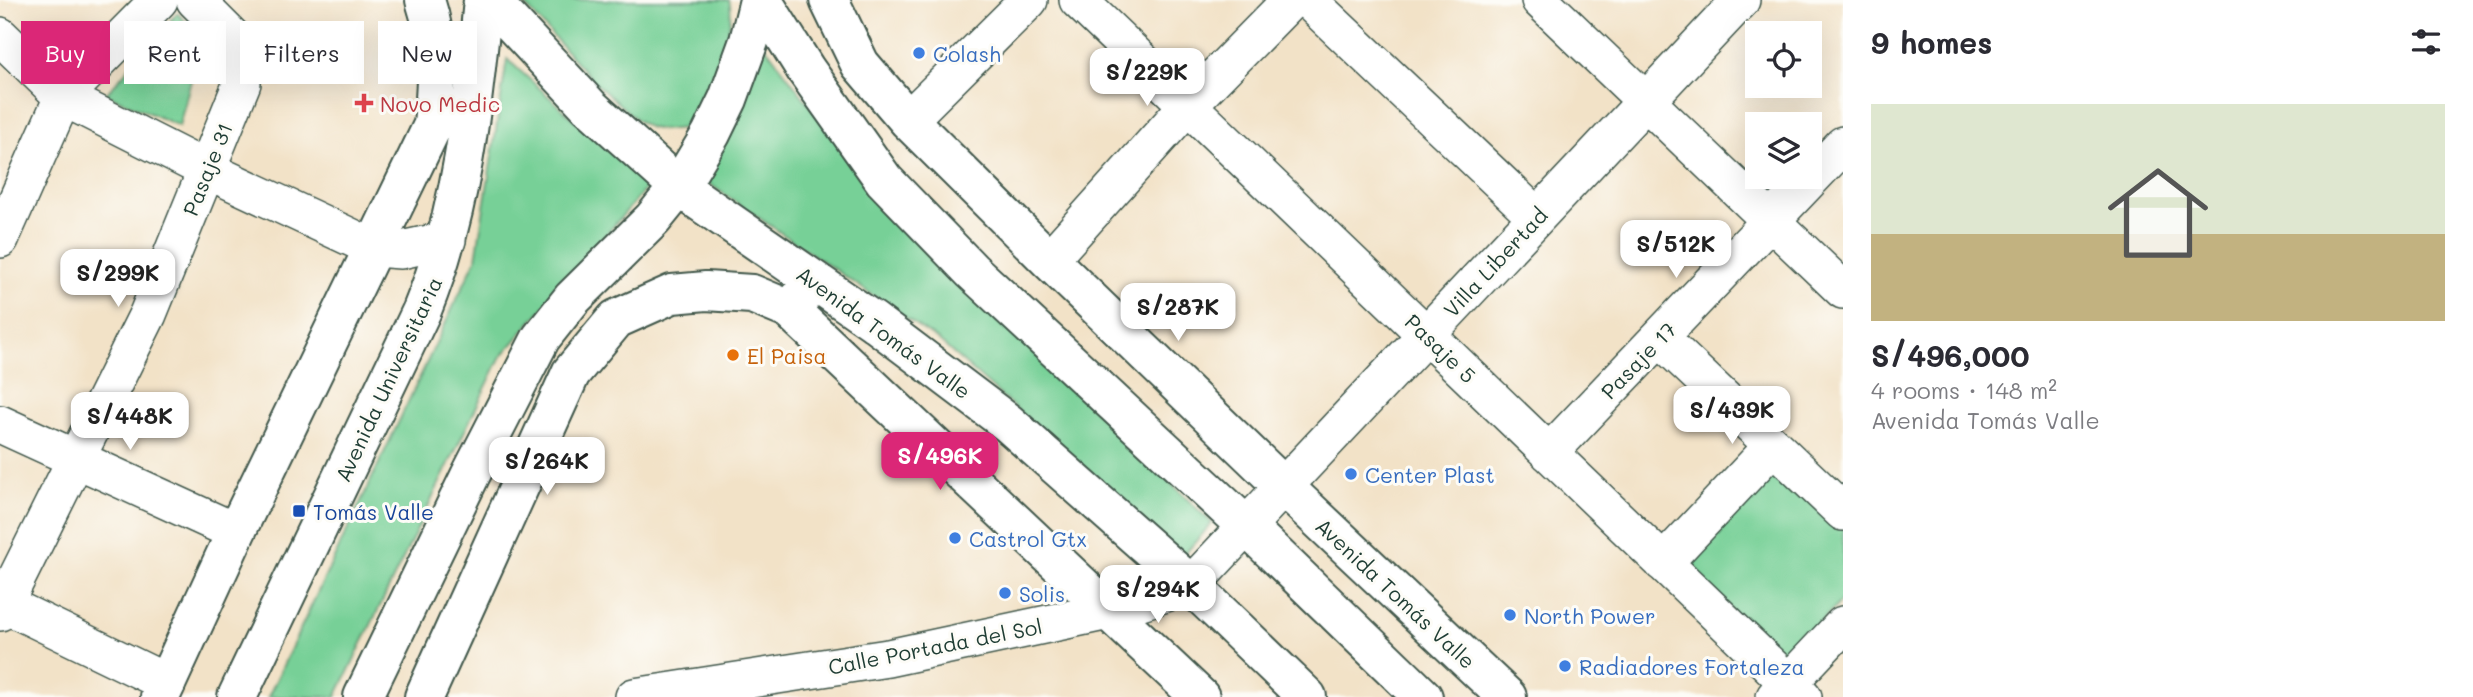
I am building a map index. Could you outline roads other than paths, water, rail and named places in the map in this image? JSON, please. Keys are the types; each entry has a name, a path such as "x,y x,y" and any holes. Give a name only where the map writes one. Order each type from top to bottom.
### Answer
{"main road":[{"path":"164,690 236,532 433,125 438,69 433,26 425,0"},
{"name":"Avenida Universitaria","path":"237,697 438,272 467,140 483,0"},
{"name":"Avenida Tomás Valle","path":"490,0 589,106 679,187 873,321 1008,423 1191,585 1307,697"},
{"path":"363,697 470,476 541,338 572,299 653,219 679,187 711,134 729,99 760,0"},
{"path":"760,0 884,180 972,271 1246,526 1423,697"},
{"name":"Avenida Tomás Valle","path":"829,0 860,64 908,120 1283,486 1507,697"},
{"path":"790,310 814,281"},
{"name":"Avenida Tomás Valle","path":"424,697 571,373 616,319 672,294 706,291 752,294 790,310 1200,697"}],"street":[{"path":"0,239 63,97 159,0"},
{"name":"Pasaje 31","path":"1,606 148,314 242,82 243,47 195,0"},
{"path":"908,120 1028,0"},
{"name":"Pasaje 5","path":"1078,0 1663,563 1789,692"},
{"path":"1049,260 1189,104 1291,0"},
{"path":"1308,0 1537,217"},
{"path":"1540,0 1843,290"},
{"name":"Villa Libertad","path":"1191,585 1741,0"},
{"path":"0,36 63,97 207,170 374,248 401,250 447,240"},
{"name":"Pasaje 17","path":"1549,453 1843,145"},
{"path":"1660,338 1843,512"},
{"path":"0,424 236,532"},
{"path":"1663,563 1773,446"},
{"name":"Calle Portada del Sol","path":"634,697 888,659 1109,611 1191,585"},
{"path":"1,606 164,690"},
{"path":"1789,692 1843,625"}],"place":[{"name":"Colash","path":"919,53"},
{"name":"Novo Medic","path":"364,103"},
{"name":"El Paisa","path":"733,355"},
{"name":"Center Plast","path":"1351,474"},
{"name":"Tomás Valle","path":"299,511"},
{"name":"Castrol Gtx","path":"955,538"},
{"name":"Solis","path":"1005,593"},
{"name":"North Power","path":"1510,615"},
{"name":"Radiadores Fortaleza","path":"1565,666"}]}
